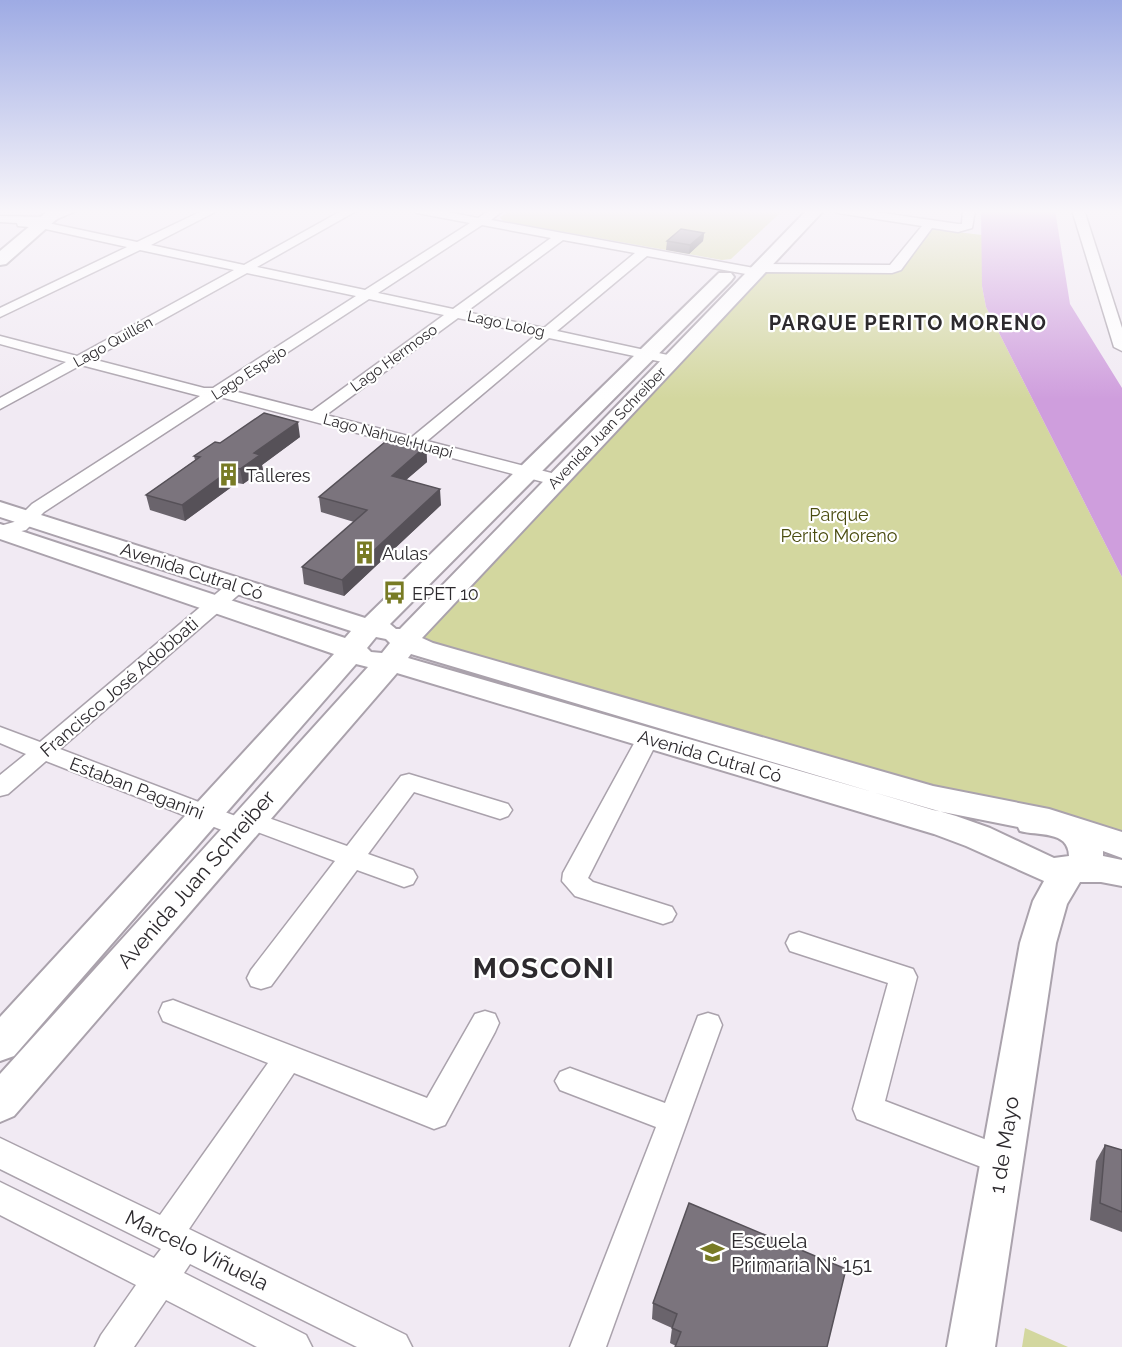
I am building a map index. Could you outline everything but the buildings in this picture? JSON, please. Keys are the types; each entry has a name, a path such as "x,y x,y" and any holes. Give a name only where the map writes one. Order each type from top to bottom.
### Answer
{"main road":[{"name":"Avenida Juan Schreiber","path":"0,1103 245,824 379,646 529,472 730,273"},
{"name":"Avenida Juan Schreiber","path":"0,1044 205,814 379,646 557,480 755,273"},
{"name":"Avenida Cutral Có","path":"6,520 237,586 379,646"},
{"name":"Avenida Cutral Có","path":"6,520 216,604 379,646 654,728 944,825 1047,863 1122,873"},
{"name":"Avenida Cutral Có","path":"654,728 933,798 1059,825 1122,845"},
{"path":"1040,821 1059,825 1082,840 1087,853 1083,865 1047,863 1017,836 1024,825 1040,821"},
{"name":"1 de Mayo","path":"971,1347 1038,943 1050,901 1047,863"}],"street":[{"path":"0,313 83,273"},
{"name":"Lago Quillén","path":"0,404 239,273"},
{"name":"Lago Lolog","path":"264,273 672,360"},
{"name":"Lago Espejo","path":"6,520 41,506 211,390 395,273"},
{"name":"Lago Hermoso","path":"314,417 511,273"},
{"path":"415,443 619,273"},
{"path":"1102,273 1116,309 1120,338"},
{"name":"Lago Nahuel Huapi","path":"0,332 85,358"},
{"name":"Lago Nahuel Huapi","path":"0,340 85,358 557,480"},
{"name":"Francisco José Adobbati","path":"0,788 237,586"},
{"path":"654,728 576,873 575,881 584,889 663,914"},
{"name":"Estaban Paganini","path":"0,735 205,814 245,824 404,877"},
{"path":"261,978 409,782 500,810"},
{"path":"799,943 903,977 868,1109 1002,1160"},
{"path":"173,1012 434,1115 484,1023"},
{"path":"588,1347 708,1025"},
{"path":"113,1347 160,1279 175,1239 288,1058"},
{"path":"570,1081 673,1120"},
{"name":"Marcelo Viñuela","path":"0,1154 394,1347"},
{"path":"0,1198 294,1347"}],"green space":[{"name":"Parque Perito Moreno","path":"763,273 982,273 986,307 1122,577 1122,840 422,641 421,632"},
{"path":"1025,1328 1068,1347 1022,1347"}],"shaded area":[{"path":"982,273 1065,273 1070,304 1122,388 1122,577 986,307"}],"place":[{"name":"Talleres","path":"228,475"},
{"name":"Aulas","path":"364,553"},
{"name":"EPET 10","path":"394,593"},
{"name":"Escuela Primaria N° 151","path":"713,1252"}],"district":[{"name":"PARQUE PERITO MORENO","path":"908,323"},
{"name":"MOSCONI","path":"544,968"}]}
